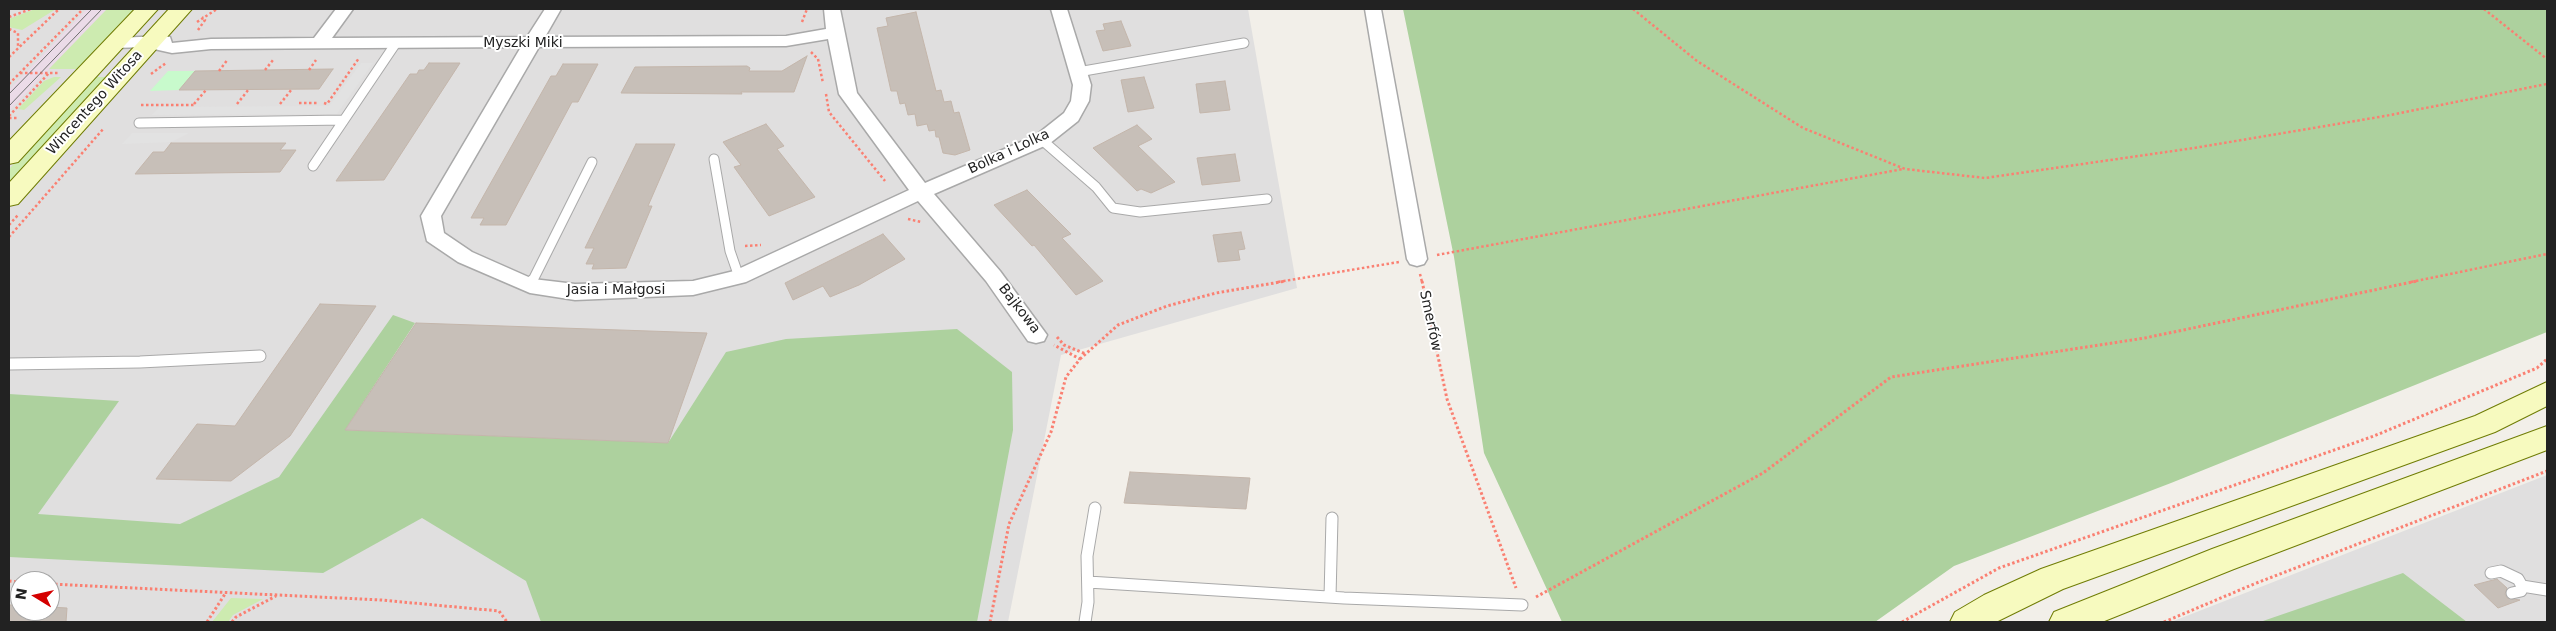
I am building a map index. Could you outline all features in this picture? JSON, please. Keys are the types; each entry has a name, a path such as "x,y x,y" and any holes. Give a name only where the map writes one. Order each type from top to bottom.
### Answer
{"main road":[{"name":"Wincentego Witosa","path":"9,156 147,9"},
{"name":"Wincentego Witosa","path":"9,198 150,43 191,12"},
{"path":"1967,622 1996,605 2052,578 2485,424 2547,393"},
{"path":"2066,622 2232,555 2547,438"}],"street":[{"path":"319,43 345,9"},
{"name":"Jasia i Małgosi","path":"553,9 472,143 431,216 434,236 466,257 530,286 575,292 693,288 739,277 921,192"},
{"name":"Bajkowa","path":"832,9 848,94 921,192 993,276 1036,335"},
{"name":"Bolka i Lolka","path":"921,192 1042,140 1071,117 1080,102 1082,85 1059,9"},
{"path":"1373,9 1417,259"},
{"name":"Myszki Miki","path":"115,43 150,43 172,48 211,44 786,42 835,33"}],"lane":[{"path":"313,166 396,43"},
{"path":"1078,72 1244,43"},
{"path":"139,122 344,120"},
{"path":"1042,140 1096,187 1113,208 1140,212 1267,199"},
{"path":"714,159 730,251 739,277"},
{"path":"530,286 592,162"},
{"path":"9,364 140,362 260,356"},
{"path":"1085,622 1088,582 1087,556 1095,508"},
{"path":"1330,597 1332,518"},
{"path":"2491,573 2501,571 2510,573 2518,579 2517,590 2547,590"},
{"path":"1088,582 1330,597 1522,605"}],"path":[{"path":"9,17 30,9"},
{"path":"9,57 59,9"},
{"path":"9,84 83,9"},
{"path":"1633,9 1697,61 1803,128 1905,169 1986,178 2194,148 2385,116 2547,84"},
{"path":"2484,9 2547,59"},
{"path":"191,12 205,20 196,31"},
{"path":"9,29 18,33 19,47"},
{"path":"296,103 327,104 364,52"},
{"path":"145,80 172,58"},
{"path":"20,73 64,73"},
{"path":"9,116 49,73"},
{"path":"237,104 249,89"},
{"path":"280,104 292,89"},
{"path":"194,105 206,90"},
{"path":"272,104 288,103"},
{"path":"141,105 202,104"},
{"path":"228,104 246,104"},
{"path":"9,237 106,125"},
{"path":"990,622 1009,524 1051,432 1066,377 1080,359 1118,325 1167,306 1216,293 1417,259 1905,169"},
{"path":"885,190 885,180 890,178"},
{"path":"1522,605 1763,473 1891,377 2145,338 2547,254"},
{"name":"Smerfów","path":"1417,259 1447,399 1522,605"},
{"name":"Bajkowa","path":"1036,335 1080,359"},
{"path":"1902,622 1999,568 2374,436 2537,368 2547,359"},
{"path":"2164,622 2254,584 2547,471"},
{"path":"60,585 381,600 499,611 507,622"},
{"path":"207,622 225,594"},
{"path":"232,622 236,617 277,596"}],"shaded area":[{"path":"9,9 1248,9 1297,288 1061,355 1008,622 9,622"},
{"path":"87,9 107,9 9,111 9,90"},
{"path":"361,63 373,63 337,114 152,115 159,107 329,106"},
{"path":"132,133 189,133 171,142 122,144"},
{"path":"2547,475 2547,622 2171,622"}],"green space":[{"path":"35,9 56,9 22,30 9,27 9,19"},
{"path":"107,9 138,9 80,69 49,69"},
{"path":"1403,9 2547,9 2547,332 2171,483 1954,566 1875,622 1562,622 1484,453 1454,257"},
{"path":"168,71 195,71 179,90 150,91"},
{"path":"54,77 61,77 24,110 18,109 44,81"},
{"path":"95,77 106,77 9,184 9,169"},
{"path":"393,315 415,323 345,430 668,443 726,352 786,339 957,329 1012,372 1013,430 977,622 541,622 526,581 422,518 323,573 9,557 9,394 119,401 38,514 180,524 279,477"},
{"path":"2403,573 2467,622 2260,622"},
{"path":"231,598 263,599 233,615 228,622 212,622"}],"building":[{"path":"916,12 936,91 941,90 944,102 951,101 954,113 959,112 970,150 955,155 943,153 935,130 929,131 927,124 917,126 915,114 908,115 905,103 900,104 897,91 891,91 877,28 888,26 886,18"},
{"path":"1121,21 1131,46 1103,51 1096,31 1105,30 1103,24"},
{"path":"807,56 794,92 741,92 742,94 621,93 635,67 747,66 750,68 749,71 782,71"},
{"path":"429,63 460,63 384,180 336,181 410,74 417,74 419,70 424,70"},
{"path":"563,64 598,64 578,102 572,102 506,225 480,225 484,218 471,218 551,76 556,76"},
{"path":"333,69 319,89 179,90 195,71"},
{"path":"1144,77 1154,108 1128,112 1121,80"},
{"path":"1225,81 1230,110 1200,113 1196,84"},
{"path":"766,124 784,146 777,149 815,197 769,216 734,167 741,165 723,142"},
{"path":"1137,125 1152,139 1138,146 1175,182 1151,193 1141,189 1137,191 1093,148"},
{"path":"171,143 286,143 280,150 296,150 280,172 135,174 153,152 164,152"},
{"path":"636,144 675,144 648,206 652,206 626,268 592,269 594,264 586,264 594,248 585,248"},
{"path":"1235,154 1240,181 1202,185 1197,158"},
{"path":"1027,190 1071,234 1062,238 1103,281 1076,295 1034,245 1032,246 994,205"},
{"path":"1241,232 1245,249 1238,250 1240,260 1218,262 1213,235"},
{"path":"883,234 905,259 859,285 830,297 823,286 793,300 785,283"},
{"path":"320,304 376,306 290,436 231,481 156,479 197,424 235,426"},
{"path":"416,323 707,333 668,443 345,430"},
{"path":"1130,472 1250,478 1246,509 1124,503"},
{"path":"2497,579 2507,588 2505,594 2507,598 2520,600 2498,608 2474,585"},
{"path":"9,605 10,621 60,621 60,608 67,608 66,622 9,622"}],"tram line":[{"path":"9,94 92,9"},
{"path":"9,106 102,9"}]}
